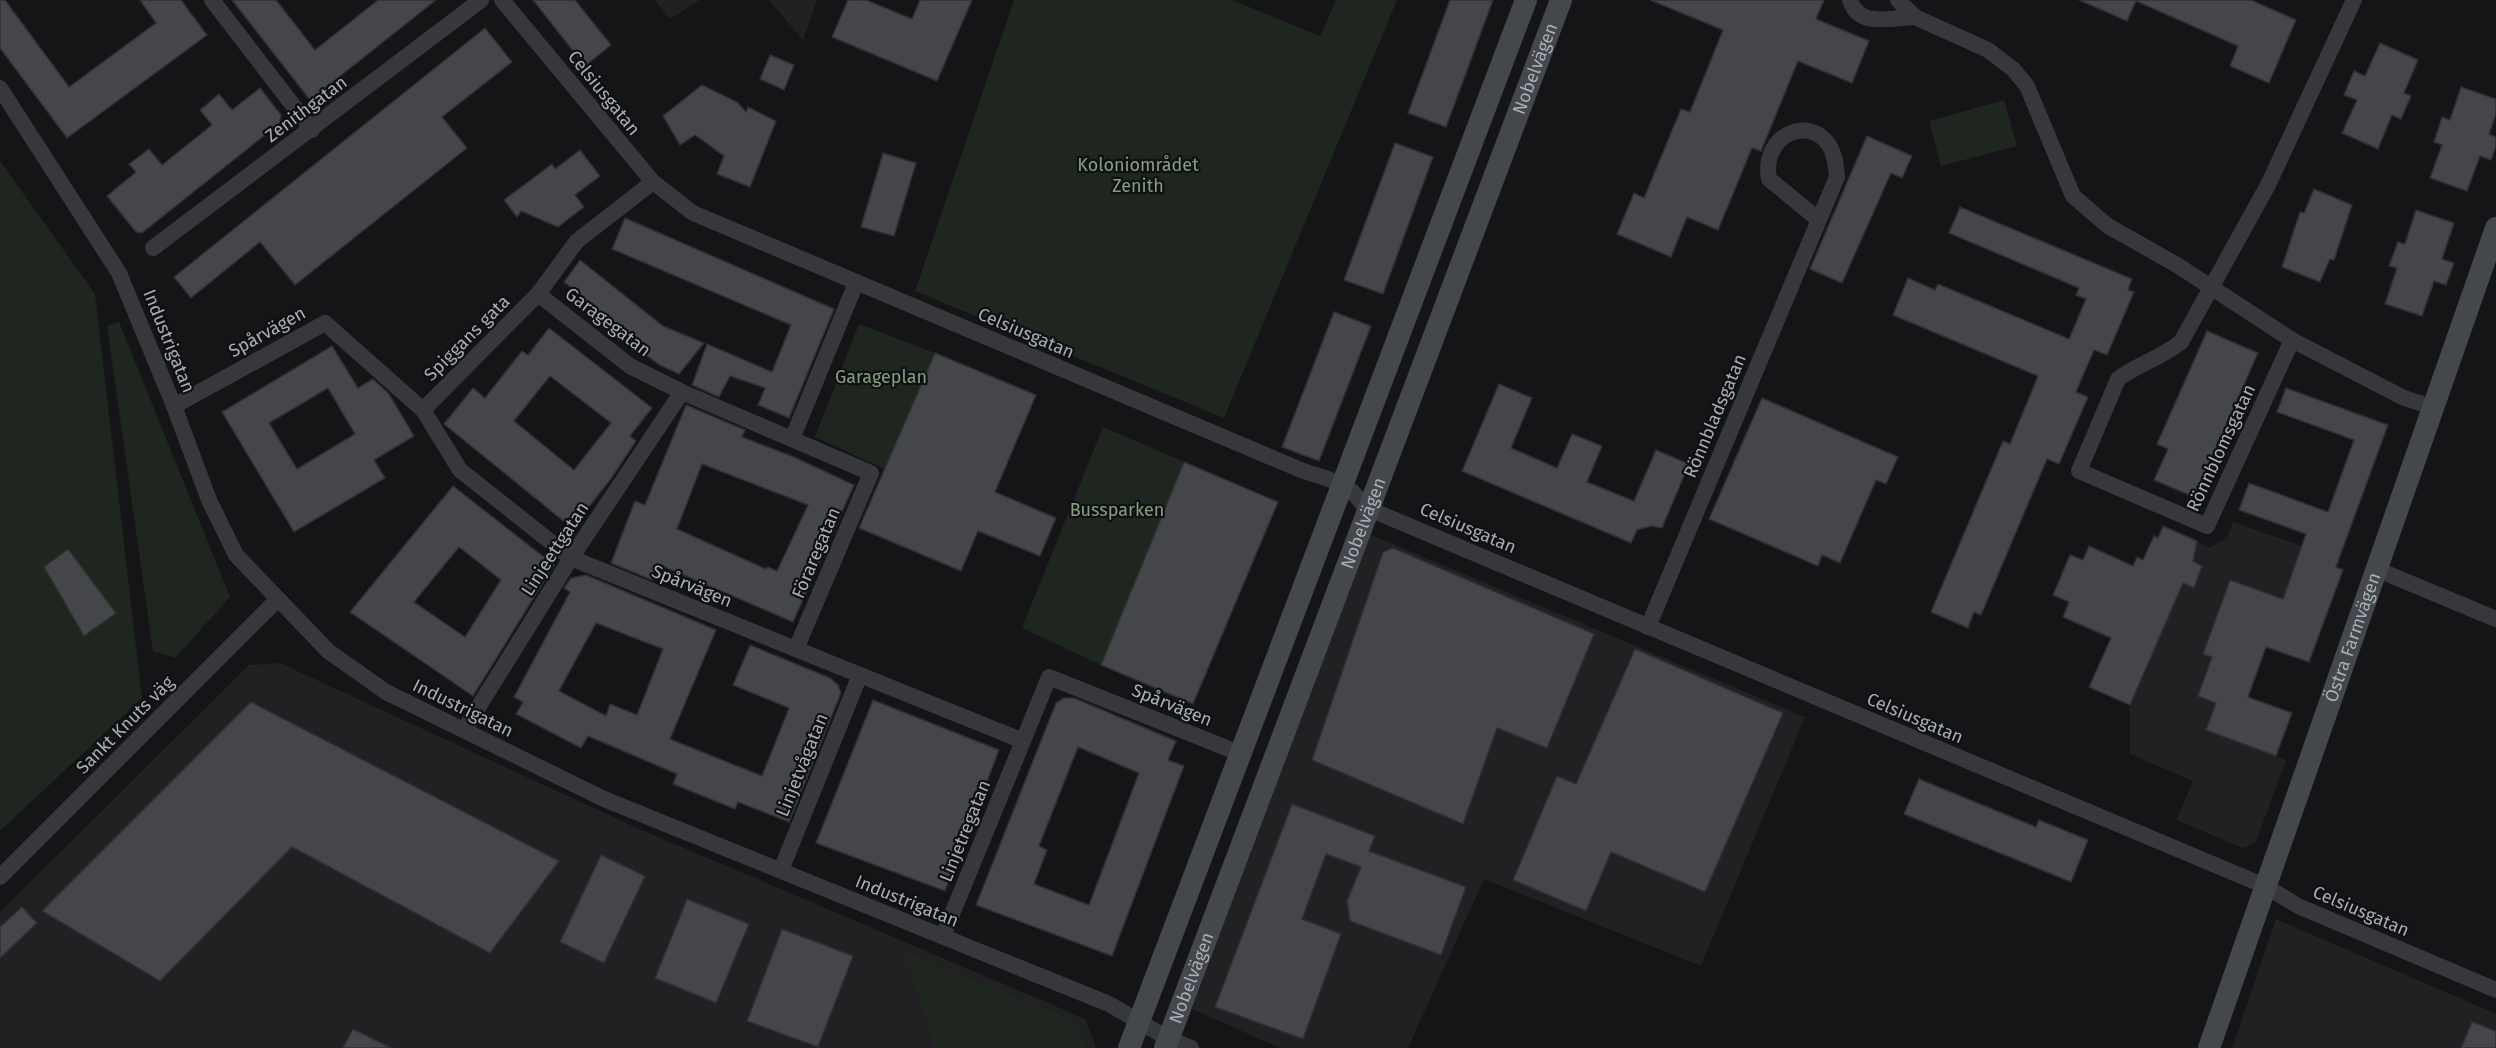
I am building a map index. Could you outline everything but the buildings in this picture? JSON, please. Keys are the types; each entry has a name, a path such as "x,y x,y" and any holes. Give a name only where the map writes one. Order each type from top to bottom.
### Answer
{"main road":[{"name":"Nobelvägen","path":"1129,1048 1526,0"},
{"name":"Nobelvägen","path":"1167,1044 1561,0"},
{"name":"Östra Farmvägen","path":"2209,1048 2496,228"}],"street":[{"path":"212,0 312,130"},
{"name":"Zenithgatan","path":"153,248 481,0"},
{"name":"Celsiusgatan","path":"502,0 654,182 676,202 714,224 1301,470 1342,484 1349,488 1362,505 1370,509 2265,886 2298,906 2496,990"},
{"path":"1850,0 1856,14 1865,19 1915,17"},
{"path":"1898,0 1915,17 1988,50 2013,69 2030,92 2073,196 2108,226 2211,286 2292,340 2404,398 2432,407"},
{"name":"Rönnblomsgatan","path":"2292,340 2207,526 2079,471 2118,380 2131,369 2166,355 2181,342 2268,185 2354,0"},
{"name":"Industrigatan","path":"0,88 120,273 174,406 208,500 236,555 328,651 387,692 604,798 1109,1004 1139,1020 1167,1044 1191,1048"},
{"name":"Rönnbladsgatan","path":"1648,627 1819,220 1837,177 1834,156 1827,143 1814,134 1798,132 1782,136 1772,148 1767,164 1769,179 1819,220"},
{"name":"Garagegatan","path":"654,182 577,241 538,294 630,366 682,392 871,473"},
{"path":"792,439 856,283"},
{"name":"Spiggans gata","path":"423,410 538,294"},
{"name":"Spårvägen","path":"174,406 325,322 423,410 460,470 571,558 1023,741 1049,677 1239,753"},
{"name":"Linjeettgatan","path":"464,730 571,558 682,392"},
{"name":"Föraregatan","path":"796,649 871,473"},
{"path":"2376,569 2496,620"},
{"name":"Sankt Knuts väg","path":"0,877 277,600"},
{"name":"Linjetvågatan","path":"781,870 860,675"},
{"name":"Linjetregatan","path":"943,936 1023,741"}],"shaded area":[{"path":"655,0 700,0 670,19"},
{"path":"769,0 817,0 803,40"},
{"path":"2233,522 2302,546 2299,554 2343,570 2309,662 2266,647 2248,697 2292,713 2276,756 2286,760 2256,842 2243,848 2176,820 2193,781 2130,754 2130,705 2181,582 2194,588 2202,566 2193,561 2197,541 2209,548 2227,538"},
{"path":"1369,534 1805,717 1701,966 1484,879 1408,1048 1280,1048 1192,1009"},
{"path":"280,663 637,828 1086,1019 1096,1048 0,1048 0,912 249,665"},
{"path":"2276,919 2496,1014 2496,1048 2232,1048"}],"green space":[{"name":"Koloniområdet Zenith","path":"1014,0 1232,0 1320,36 1336,0 1397,0 1224,418 915,291"},
{"path":"2004,100 2017,146 1941,166 1929,121"},
{"path":"0,161 95,294 142,698 0,831"},
{"path":"119,322 230,597 175,658 153,651 107,326"},
{"name":"Garageplan","path":"859,324 935,353 885,469 815,437"},
{"name":"Bussparken","path":"1103,427 1184,462 1101,665 1022,628"},
{"path":"906,952 1067,1018 1080,1031 1084,1048 934,1048"}]}
